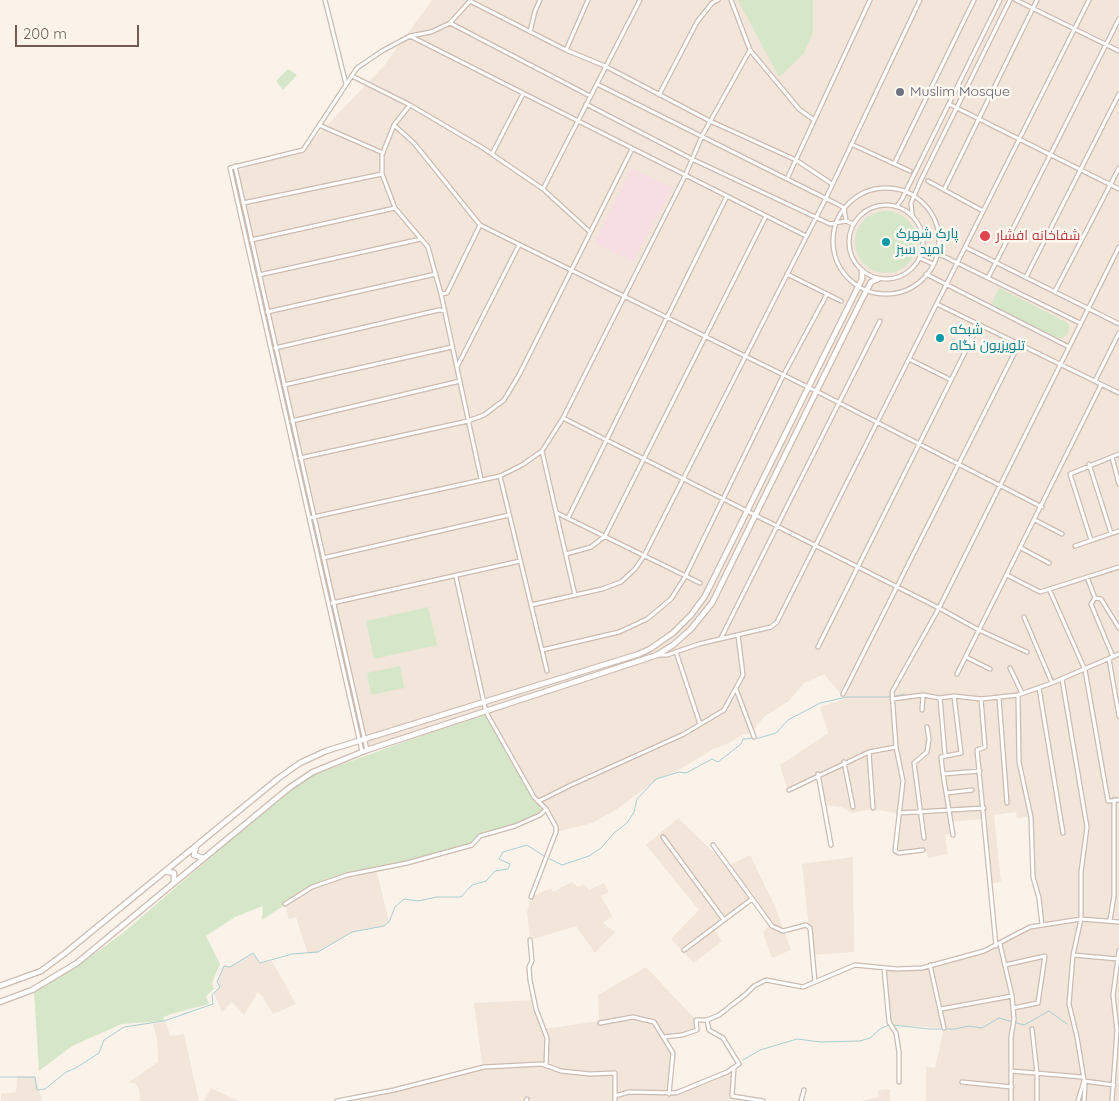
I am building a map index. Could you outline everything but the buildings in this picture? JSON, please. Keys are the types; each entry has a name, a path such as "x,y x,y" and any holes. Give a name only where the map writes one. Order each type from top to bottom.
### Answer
{"street":[{"path":"325,0 346,84"},
{"path":"530,32 540,0"},
{"path":"566,50 588,0"},
{"path":"659,95 697,22 712,3 718,0"},
{"path":"731,0 750,50 799,109 814,120"},
{"path":"787,179 870,0"},
{"path":"531,605 621,582 635,569 644,556 826,198 920,0"},
{"path":"894,164 974,0"},
{"path":"897,206 906,192 1000,0"},
{"path":"912,214 911,203 914,196 1010,0"},
{"path":"1016,0 1119,51"},
{"path":"944,190 1036,0"},
{"path":"0,1002 32,990 77,962 303,778 323,767 362,752 657,655 676,652 775,626 1089,0"},
{"path":"362,752 362,740 230,168 303,150 357,68 382,50 410,36 431,32 450,23 470,1 566,50 605,66 710,121 796,160 832,184"},
{"path":"543,189 638,1"},
{"path":"988,278 1119,19"},
{"path":"450,23 590,96"},
{"path":"410,36 806,236"},
{"path":"311,518 481,478 500,476 522,465 542,451 563,418 685,176 702,136 750,50"},
{"path":"352,76 410,105 492,154 543,189 590,232"},
{"path":"597,84 844,208"},
{"path":"492,154 523,94"},
{"path":"1026,277 1119,94"},
{"path":"586,104 692,159 830,224 846,220 853,224"},
{"path":"949,104 1119,189"},
{"path":"410,105 394,125 383,153 382,174 394,208 428,247 445,311 481,478"},
{"path":"394,125 414,143 480,225 839,403 1042,507"},
{"path":"320,126 383,153"},
{"path":"852,144 910,171"},
{"path":"300,458 468,421 484,415 504,400 632,149"},
{"path":"236,166 292,420 311,518 323,558 330,604"},
{"path":"1055,291 1119,168"},
{"path":"243,203 382,174"},
{"path":"928,181 983,211"},
{"path":"875,189 896,189 914,196 929,211 938,232 937,253 933,264 926,274 910,288 900,292 889,294 867,290 858,286 850,280 838,263 833,243 836,222 844,208 856,197 875,189"},
{"path":"568,518 727,196"},
{"path":"885,204 897,206 912,214 919,223 923,234 924,246 915,266 903,275 888,280 878,279 862,271 854,261 850,249 849,236 853,224 863,213 873,207 885,204"},
{"path":"251,240 394,208"},
{"path":"844,208 846,220"},
{"path":"566,554 591,547 605,536 766,216"},
{"path":"441,294 447,293 480,225"},
{"path":"259,274 421,239"},
{"path":"456,367 519,245"},
{"path":"965,247 1119,324"},
{"path":"924,850 899,853 895,851 903,781 896,746 892,692 939,608 1001,487 1119,247"},
{"path":"937,253 1080,323"},
{"path":"920,258 933,264"},
{"path":"0,986 42,971 280,777 300,763 326,751 483,704 639,654 669,636 691,615 705,596 862,279 862,271"},
{"path":"267,312 436,274"},
{"path":"787,274 826,296 841,301"},
{"path":"926,274 1069,347"},
{"path":"657,655 691,629 712,602 871,282 878,279"},
{"path":"542,650 619,632 647,619 671,599 685,577 783,376 826,296"},
{"path":"937,304 1119,393"},
{"path":"275,348 439,310 445,311"},
{"path":"720,639 779,527 880,321"},
{"path":"818,647 979,324"},
{"path":"1095,381 1119,333"},
{"path":"843,694 1019,344"},
{"path":"284,385 452,348"},
{"path":"909,359 952,380"},
{"path":"292,420 460,381"},
{"path":"957,674 1042,507 1101,385"},
{"path":"563,418 897,586 978,630 1027,652"},
{"path":"542,451 575,595"},
{"path":"1090,540 1070,476 1072,472 1119,454"},
{"path":"1112,457 1119,484"},
{"path":"1090,464 1111,533"},
{"path":"500,476 547,671"},
{"path":"557,513 700,583"},
{"path":"323,558 509,515"},
{"path":"1034,520 1062,534"},
{"path":"1075,546 1119,531"},
{"path":"1020,548 1049,562"},
{"path":"330,604 520,561"},
{"path":"1007,575 1040,592 1050,591 1119,567"},
{"path":"456,577 486,712 534,797 546,809 556,832 531,897"},
{"path":"1087,577 1095,598"},
{"path":"1050,591 1085,670 1108,801 1119,800"},
{"path":"1095,598 1101,599 1119,628"},
{"path":"1095,598 1091,604 1113,657"},
{"path":"1024,617 1052,683"},
{"path":"539,801 700,724 724,710 743,675 738,635"},
{"path":"676,652 700,724"},
{"path":"892,698 923,694 940,698 954,696 981,699 1000,698 1020,694 1062,680 1119,654"},
{"path":"966,657 990,669"},
{"path":"1109,658 1119,716"},
{"path":"1010,668 1020,694 1019,762 1031,817 1033,877 1039,898 1042,924"},
{"path":"1062,680 1087,828 1081,872 1082,919 1074,955 1069,1004 1077,1037 1084,1101"},
{"path":"1039,688 1063,833"},
{"path":"736,689 754,737"},
{"path":"922,710 923,694"},
{"path":"953,835 940,758 945,755 962,753 954,696"},
{"path":"940,698 945,755"},
{"path":"1000,698 1007,803"},
{"path":"981,699 985,747 977,750 998,945 1005,964 1013,1008 1011,1101"},
{"path":"924,838 914,763 927,752 929,739 926,727"},
{"path":"362,740 368,750"},
{"path":"789,790 844,762 869,752 896,746"},
{"path":"869,752 872,808"},
{"path":"844,762 852,807"},
{"path":"943,774 980,771"},
{"path":"818,774 831,845"},
{"path":"946,793 972,790"},
{"path":"1110,920 1114,896 1114,800"},
{"path":"899,813 984,808"},
{"path":"285,904 312,887 347,875 407,863 472,845 480,836 515,826 540,815 546,809"},
{"path":"663,837 724,920"},
{"path":"196,845 194,855 203,858"},
{"path":"712,845 772,926 783,931 808,926 815,982"},
{"path":"165,872 174,873 174,883"},
{"path":"684,950 752,899"},
{"path":"664,1037 682,1035 697,1030 696,1020 707,1020 719,1015 754,986 766,980 803,986 856,965 864,964 884,968 922,968 930,964 976,954 998,945 1030,927 1042,924 1082,919 1119,922"},
{"path":"530,940 532,960 529,967 530,980 536,1009 548,1038 546,1066"},
{"path":"1112,1101 1118,1030 1117,1004 1112,996 1119,952"},
{"path":"1074,955 1118,959"},
{"path":"1005,964 1045,956 1038,1003 1013,1008"},
{"path":"930,964 944,1028"},
{"path":"884,968 889,1022 896,1033 900,1052 899,1082"},
{"path":"941,1009 1012,996"},
{"path":"600,1023 633,1018 654,1022 673,1053 669,1094"},
{"path":"614,1096 629,1092 669,1094 688,1090 739,1064 730,1046 723,1038 709,1030 707,1020"},
{"path":"1032,1029 1037,1073 1037,1101"},
{"path":"337,1101 394,1090 484,1067 519,1064 546,1066 580,1073 615,1073 614,1101"},
{"path":"734,1067 732,1096 736,1099 763,1101"},
{"path":"1011,1071 1083,1079 1114,1085"},
{"path":"1078,1101 1083,1079"},
{"path":"962,1082 1012,1087"},
{"path":"801,1101 804,1090"}],"shaded area":[{"path":"432,0 1119,0 1119,1101 926,1101 926,1067 935,1068 944,1028 891,1025 889,1022 884,968 922,968 976,954 1030,927 1042,925 1041,907 1033,877 1031,817 1017,818 1016,812 994,815 1001,882 991,883 983,819 949,822 951,833 945,835 948,854 928,858 925,848 899,850 897,813 872,809 852,813 841,807 825,805 819,776 787,788 780,765 828,733 820,707 845,699 824,674 804,683 789,701 765,716 751,733 742,735 727,744 713,749 677,771 658,779 617,809 592,823 556,832 546,809 534,797 486,712 366,754 236,171 307,146 384,66"},
{"path":"631,168 673,187 633,262 594,243"},
{"name":"شفاخانه افشار","path":"984,226 991,230 989,235 993,237 991,243 988,242 986,246 976,241"},
{"path":"678,818 728,866 750,855 774,904 791,950 772,958 763,933 768,926 750,899 712,926 722,941 694,963 671,939 699,910 646,845"},
{"path":"853,857 854,952 812,955 802,864"},
{"path":"376,869 389,922 384,926 352,932 318,952 308,954 296,917 289,919 285,904 312,887"},
{"path":"572,882 578,887 584,884 589,890 604,883 609,892 601,896 612,916 603,923 615,932 595,953 576,926 530,940 527,912 531,897 551,888 553,892"},
{"path":"253,953 260,963 272,961 296,1004 273,1014 258,992 244,1015 232,1002 222,1012 214,993 220,987 217,982 224,966 230,967"},
{"path":"646,967 696,1020 697,1030 664,1037 673,1059 669,1091 676,1093 733,1068 731,1096 760,1101 341,1101 483,1070 474,1003 534,1000 545,1029 599,1021 598,995"},
{"path":"166,1022 170,1036 184,1034 199,1101 140,1101 139,1089 135,1083 129,1082 158,1062 157,1038 153,1024"},
{"path":"17,1076 35,1077 42,1101 1,1101 1,1094 16,1092"},
{"path":"211,1088 238,1101 204,1101"},
{"path":"890,1089 890,1101 861,1101 879,1097 878,1090"}],"green space":[{"path":"738,0 813,0 813,32 804,53 779,77"},
{"path":"288,69 297,75 283,90 276,81"},
{"path":"880,211 892,211 908,220 915,230 917,242 915,254 908,264 892,273 880,273 869,268 860,259 855,248 855,236 860,225 869,216"},
{"path":"999,288 1066,322 1069,325 1068,334 1058,338 991,305"},
{"path":"428,607 437,645 374,659 366,621"},
{"path":"400,666 404,688 371,695 367,673"},
{"path":"486,712 534,797 546,809 540,815 515,826 481,836 472,845 407,863 347,875 312,887 262,920 263,906 235,917 206,936 220,964 212,983 214,989 206,996 209,1004 171,1014 164,1017 163,1021 122,1024 72,1046 39,1071 34,992 76,967 123,933 264,811 313,775"}],"waterway":[{"path":"896,696 904,694"},
{"path":"548,858 562,865 589,856 601,848 614,833 627,823 634,812 637,799 656,779 679,772 686,773 712,759 718,762 741,744 743,739 759,738 776,733 788,720 820,703 847,697 891,697"},
{"path":"0,1077 35,1077 37,1090 45,1089 66,1072 76,1068 99,1053 104,1040 124,1027 164,1021 213,1004 212,995 220,987 217,982 224,966 230,967 253,953 260,963 292,954 318,952 352,932 384,926 389,922 395,907 404,899 418,901 437,897 461,897 472,885 486,881 495,871 508,869 510,864 499,859 503,852 527,845 544,856"},
{"path":"893,1025 929,1029 955,1029 969,1026 982,1028 999,1018 1024,1025 1049,1011 1067,1024"},
{"path":"743,1060 760,1050 797,1039 820,1042 860,1041 870,1038 880,1029 889,1025"},
{"path":"688,1086 726,1071"},
{"path":"673,1091 685,1088"}],"place":[{"name":"Muslim Mosque","path":"900,92"},
{"name":"شفاخانه افشار","path":"985,236"},
{"name":"پارک شهرک امید سبز","path":"886,242"},
{"name":"شبکه تلویزیون نگاه","path":"940,338"}]}
